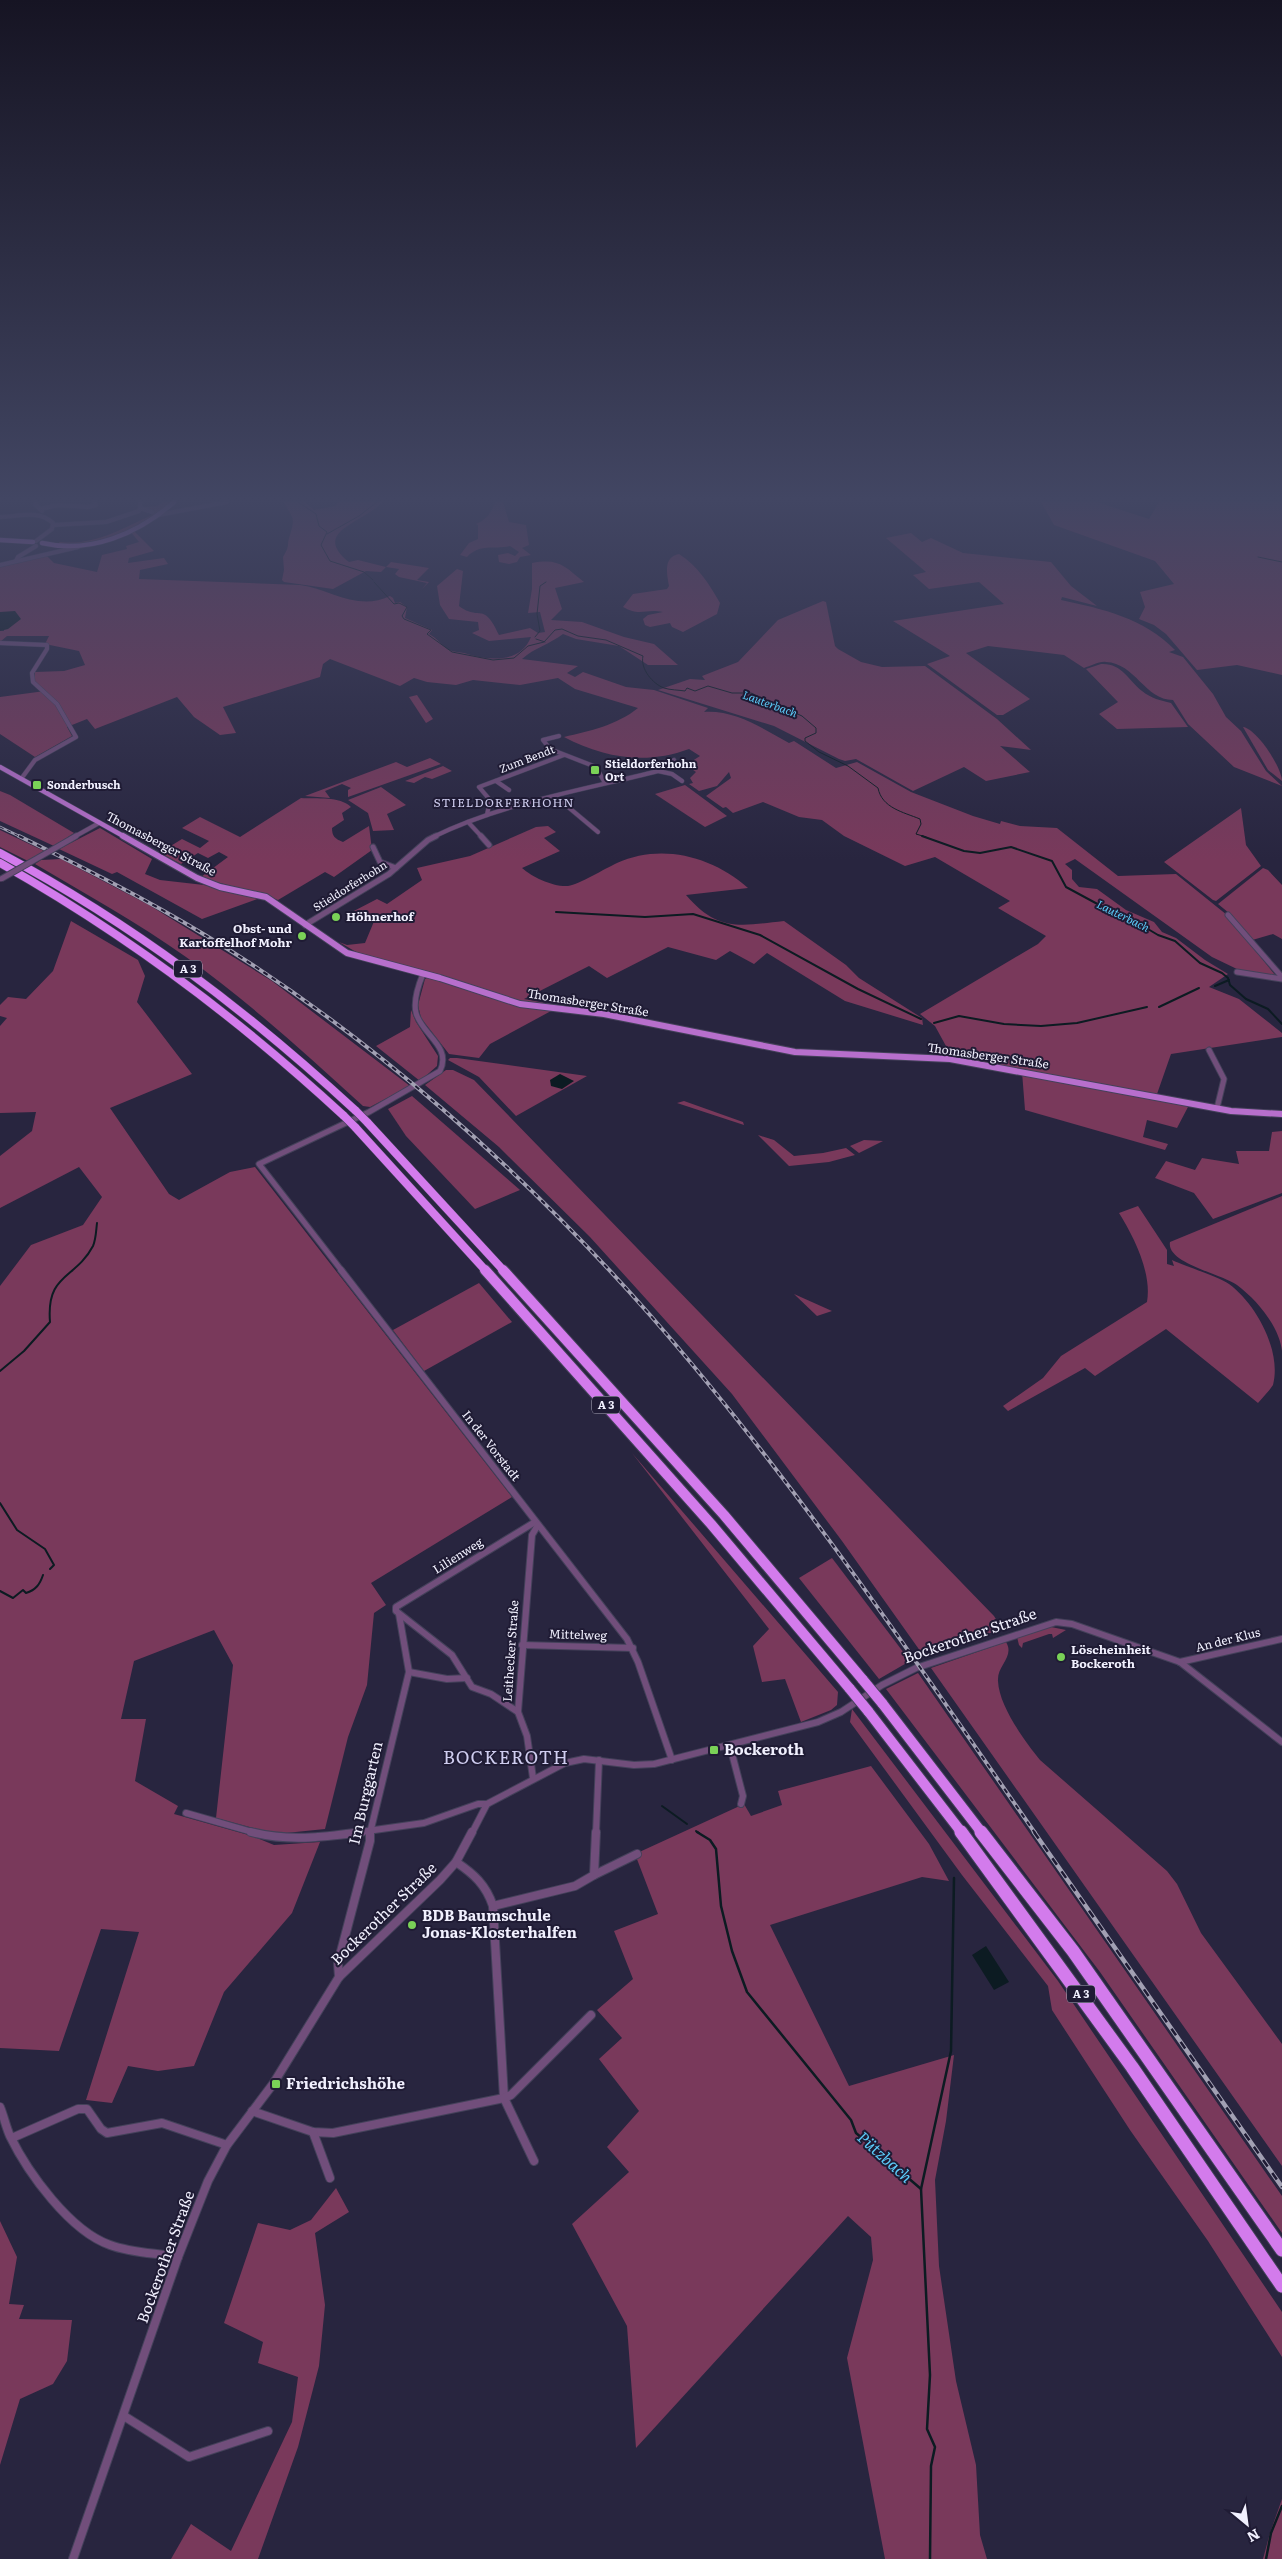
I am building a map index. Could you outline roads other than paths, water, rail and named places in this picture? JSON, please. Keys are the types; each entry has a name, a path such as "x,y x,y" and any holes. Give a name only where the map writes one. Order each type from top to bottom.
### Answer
{"highway":[{"name":"A 3","path":"0,853 100,910 175,959 250,1016 356,1111 423,1181 717,1508 864,1680 1072,1951 1282,2250"},
{"name":"A 3","path":"0,863 106,925 200,991 275,1052 344,1116 411,1187 698,1509 868,1711 947,1812 1058,1961 1166,2114 1282,2286"}],"main road":[{"name":"Thomasberger Straße","path":"0,767 203,881 266,897 347,953 520,1004 604,1014 795,1052 950,1059 1030,1072 1192,1104 1282,1114"}],"street":[{"path":"0,643 46,645 47,649 32,673 33,682 55,700 65,716 67,726 76,737 36,760 22,779"},
{"path":"559,736 543,740 550,749 596,767 605,783"},
{"name":"Zum Bendt","path":"487,815 490,800 479,787 564,755"},
{"path":"658,771 674,760"},
{"path":"658,771 672,774 682,781"},
{"name":"Stieldorferhohn","path":"305,925 396,868 428,840 468,822 555,796 658,771"},
{"name":"Zum Bendt","path":"496,781 509,790"},
{"path":"555,796 598,832"},
{"path":"468,822 489,846"},
{"path":"1,880 98,823"},
{"path":"373,847 380,862 396,868"},
{"path":"1228,915 1282,978"},
{"path":"1237,972 1282,978"},
{"name":"In der Vorstadt","path":"423,974 415,1005 416,1014 444,1055 445,1065 440,1071 369,1112 259,1164 633,1648 672,1760"},
{"path":"1209,1050 1224,1079 1217,1108"},
{"name":"Lilienweg","path":"397,1612 396,1608 537,1524"},
{"name":"Leithecker Straße","path":"533,1778 528,1739 518,1712 532,1536 537,1524"},
{"path":"397,1612 452,1655 472,1687 491,1694 518,1712"},
{"name":"Im Burggarten","path":"339,1977 338,1963 370,1841 370,1832 409,1672 397,1612"},
{"name":"Bockerother Straße","path":"74,2559 178,2257 208,2181 227,2145 273,2084 339,1977 440,1880 456,1862 487,1804 533,1778 566,1763 584,1759 634,1765 654,1764 818,1722 841,1712 882,1685 916,1668 1056,1622 1072,1624 1180,1662 1282,1742"},
{"name":"An der Klus","path":"1180,1662 1188,1662 1282,1639"},
{"name":"Mittelweg","path":"522,1645 633,1648"},
{"path":"409,1672 447,1679 467,1678"},
{"path":"730,1746 743,1796 741,1804"},
{"path":"594,1875 600,1760"},
{"path":"186,1814 274,1838 322,1837 370,1832 424,1823 478,1804 487,1804"},
{"path":"493,1906 575,1886 637,1854"},
{"path":"456,1862 480,1879 489,1890 493,1906 504,2098 534,2160"},
{"path":"252,2111 313,2132 334,2133 504,2098 511,2095 591,2014"},
{"path":"0,2107 12,2138 64,2214 88,2235 110,2246 178,2257"},
{"path":"12,2138 78,2109 86,2109 101,2129 107,2133 162,2123 227,2145"},
{"path":"313,2132 330,2178"},
{"path":"124,2416 189,2457 268,2431"}],"waterway":[{"name":"Lauterbach","path":"410,621 431,630 427,634 452,652 493,660 514,658 528,646 544,642"},
{"path":"535,637 540,631 538,621"},
{"name":"Lauterbach","path":"544,642 555,630 562,629 578,636 606,640 643,656 645,671 656,683 664,688 685,691 687,688 695,691 708,686 732,693 751,693 802,716 816,728 816,733 805,738 805,741 819,752 848,766 878,788 880,795 889,805 920,819 921,824 916,834 926,837"},
{"name":"Lauterbach","path":"536,639 544,642"},
{"name":"Lauterbach","path":"922,836 964,851 980,853 1011,847 1052,861 1066,887 1103,907 1121,913 1158,935 1175,941 1200,963 1222,973 1229,980"},
{"path":"556,912 645,917 693,914 760,935 858,989 921,1019"},
{"path":"1215,986 1229,980"},
{"name":"Lauterbach","path":"1229,980 1230,985 1246,999 1268,1009 1282,1024"},
{"path":"1159,1007 1199,988"},
{"path":"934,1023 959,1016 1004,1024 1041,1026 1077,1023 1147,1007"},
{"path":"0,1371 24,1351 50,1322 52,1294 57,1285 86,1257 93,1246 97,1223"},
{"path":"0,1503 17,1530 45,1549 54,1565 50,1569"},
{"path":"0,1591 13,1598 23,1590 26,1593 35,1588 43,1575"},
{"name":"Pützbach","path":"662,1806 687,1824"},
{"name":"Pützbach","path":"697,1832 710,1840 716,1849 721,1906 732,1951 747,1992 851,2120 856,2133 921,2189"},
{"path":"921,2189 951,2051 954,1878"},
{"name":"Pützbach","path":"921,2189 930,2375 927,2429 935,2447 931,2466 930,2559"},
{"path":"1266,2559 1271,2533 1282,2506"}],"railway":[{"path":"0,827 21,837"},
{"path":"21,837 159,908 266,974 326,1016 441,1108 550,1209 650,1315 753,1439 850,1568 1035,1833"},
{"path":"1034,1832 1282,2187"}],"place":[{"name":"Stieldorferhohn Ort","path":"595,770"},
{"name":"Sonderbusch","path":"37,785"},
{"name":"Höhnerhof","path":"336,917"},
{"name":"Obst- und Kartoffelhof Mohr","path":"302,936"},
{"name":"Löscheinheit Bockeroth","path":"1061,1657"},
{"name":"Bockeroth","path":"714,1750"},
{"name":"BDB Baumschule Jonas-Klosterhalfen","path":"412,1925"},
{"name":"Friedrichshöhe","path":"276,2084"}],"district":[{"name":"STIELDORFERHOHN","path":"504,803"},
{"name":"BOCKEROTH","path":"506,1758"}]}
